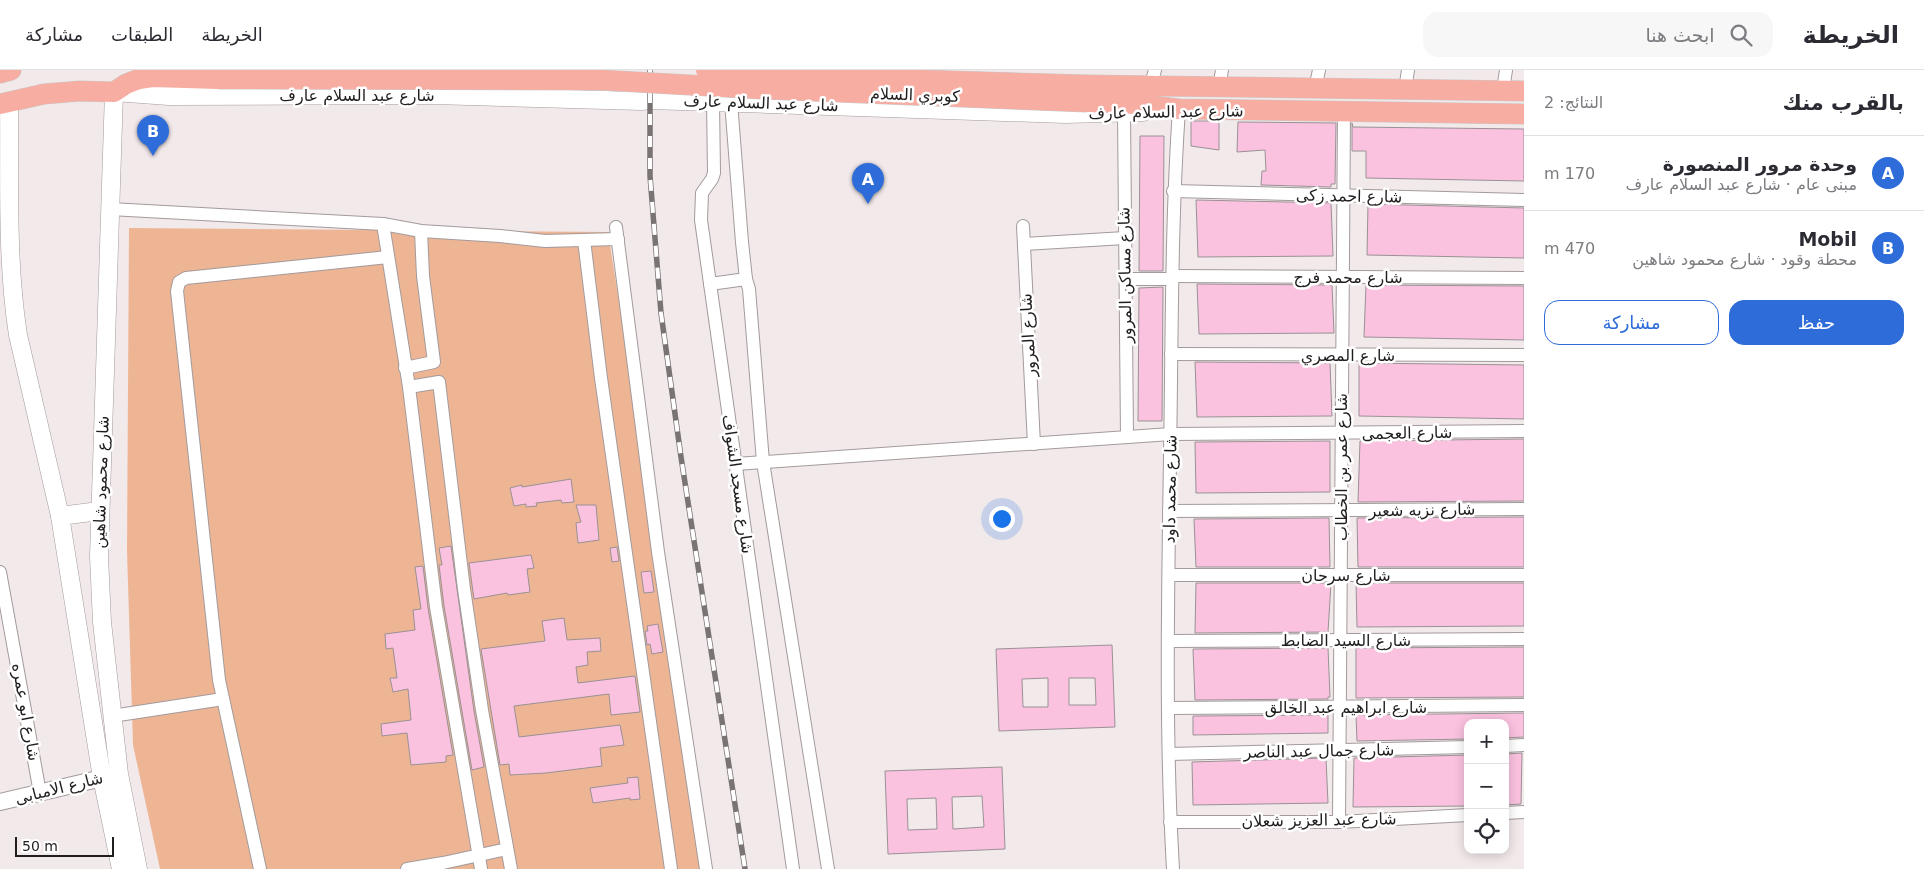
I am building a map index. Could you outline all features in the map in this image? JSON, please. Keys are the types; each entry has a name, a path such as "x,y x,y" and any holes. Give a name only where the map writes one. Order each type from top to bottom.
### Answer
{"main road":[{"path":"0,72 10,70"},
{"path":"432,70 434,95"},
{"path":"583,70 583,98"},
{"name":"كوبري السلام","path":"706,70 919,80 1087,94 1136,104 1178,109"},
{"path":"758,102 760,70"},
{"name":"شارع عبد السلام عارف","path":"897,70 1154,74 1179,81 1317,80 1405,90 1524,90"},
{"path":"1066,114 1067,74"},
{"name":"كوبري السلام","path":"114,92 126,84 152,77 218,79 600,80 761,88 1087,94 1215,82"},
{"name":"شارع عبد السلام عارف","path":"4,103 44,94 80,91 169,96 434,95 641,101 758,102 1066,114 1124,113 1178,109 1524,114"},
{"name":"شارع محمود شاهين","path":"114,92 99,557 101,614 112,716 110,776 138,869"},
{"name":"شارع محمود شاهين","path":"4,103 14,313 60,516 110,776 121,869"},
{"path":"60,516 99,511"}],"street":[{"path":"1405,90 1408,70"},
{"path":"1503,90 1506,70"},
{"name":"شارع مسجد الشواف","path":"714,101 714,173 702,193 701,207 710,284 793,869"},
{"path":"731,102 742,242 750,298 763,462 828,869"},
{"name":"شارع محمد داود","path":"1173,869 1170,822 1168,575 1173,191 1178,109"},
{"name":"شارع عمر بن الخطاب","path":"1339,822 1344,112"},
{"name":"شارع مساكن المرور","path":"1124,113 1126,437"},
{"name":"شارع احمد زكى","path":"1173,191 1524,200"},
{"path":"110,209 383,224 421,231 545,241 584,240 617,233 658,552 706,869"},
{"path":"383,224 408,387 448,686 480,862"},
{"name":"شارع المرور","path":"1023,226 1034,444"},
{"path":"405,368 434,362 423,276 421,231"},
{"path":"1024,244 1125,238"},
{"path":"584,240 671,869"},
{"path":"260,869 219,680 177,292 180,282 186,278 388,257"},
{"name":"شارع محمد فرج","path":"1126,279 1343,276 1524,278"},
{"path":"710,284 746,279"},
{"name":"شارع المصري","path":"1171,354 1524,355"},
{"path":"408,387 439,382 464,589 482,710 511,869"},
{"name":"شارع العجمى","path":"736,464 1170,434 1524,431"},
{"name":"شارع نزيه شعير","path":"1170,511 1524,509"},
{"name":"شارع ابو عمره","path":"0,572 40,793"},
{"name":"شارع سرحان","path":"1168,575 1524,575"},
{"name":"شارع السيد الضابط","path":"1168,641 1524,639"},
{"path":"112,716 222,699"},
{"name":"شارع ابراهيم عبد الخالق","path":"1169,708 1524,705"},
{"path":"1509,746 1524,745"},
{"name":"شارع جمال عبد الناصر","path":"1170,754 1464,747"},
{"name":"شارع الامبابى","path":"0,802 110,776"},
{"path":"1509,813 1524,812"},
{"name":"شارع عبد العزيز شعلان","path":"1170,822 1339,822 1464,815"},
{"path":"407,869 480,862 507,849"}],"shaded area":[{"path":"129,228 608,232 708,869 160,869 133,745 127,551"}],"building":[{"path":"1191,121 1219,121 1219,150 1191,146"},
{"path":"1238,122 1336,123 1335,184 1331,184 1331,187 1261,185 1262,171 1266,171 1265,150 1237,152"},
{"path":"1352,123 1353,127 1524,129 1524,181 1366,178 1366,151 1352,151"},
{"path":"1140,136 1164,136 1163,271 1139,271"},
{"path":"1196,200 1331,203 1333,256 1198,257"},
{"path":"1368,204 1524,208 1524,258 1367,255"},
{"path":"1197,284 1332,285 1334,333 1199,334"},
{"path":"1366,285 1524,286 1524,340 1364,337"},
{"path":"1163,287 1162,421 1138,421 1139,288"},
{"path":"1195,362 1330,363 1332,416 1197,417"},
{"path":"1359,363 1524,365 1524,419 1359,416"},
{"path":"1524,439 1524,501 1358,502 1360,441"},
{"path":"1330,441 1330,492 1196,493 1195,442"},
{"path":"571,479 574,502 562,503 561,500 536,503 537,506 526,507 526,504 514,506 510,488"},
{"path":"576,505 596,505 599,540 578,543 576,523 581,522"},
{"path":"1524,517 1524,567 1358,567 1357,518"},
{"path":"1329,518 1330,567 1196,567 1194,519"},
{"path":"451,546 474,711 484,767 472,770 444,606 439,565 442,565 439,548"},
{"path":"617,547 619,561 612,562 610,548"},
{"path":"531,555 534,568 527,569 530,592 508,595 507,593 474,599 469,563"},
{"path":"423,566 428,608 453,755 446,756 446,762 411,765 407,733 382,736 381,724 411,720 408,689 393,692 390,678 397,678 393,648 386,649 385,634 415,630 413,610 421,609 415,567"},
{"path":"651,571 654,592 644,593 641,572"},
{"path":"1196,583 1331,583 1328,632 1195,633"},
{"path":"1356,583 1524,583 1524,626 1357,627"},
{"path":"564,618 567,640 600,638 601,651 587,652 588,665 576,667 578,683 635,676 640,712 611,715 609,694 514,706 519,737 620,725 624,745 600,748 602,766 546,773 510,775 509,764 500,765 481,649 545,641 542,621"},
{"path":"658,624 663,652 652,654 650,644 647,645 645,631 648,631 647,626"},
{"path":"1112,645 1115,727 999,731 996,649","holes":["1048,678 1048,707 1023,707 1022,679","1069,678 1095,678 1096,705 1069,705"]},
{"path":"1524,647 1524,697 1356,698 1356,648"},
{"path":"1328,648 1330,697 1328,699 1195,700 1193,649"},
{"path":"1524,713 1524,737 1509,738 1509,719 1464,719 1464,739 1357,741 1356,715"},
{"path":"1328,715 1328,733 1193,735 1193,716"},
{"path":"1522,753 1521,804 1509,805 1509,754"},
{"path":"1464,755 1464,806 1353,807 1354,758"},
{"path":"1326,758 1328,803 1193,805 1192,762"},
{"path":"1002,767 1005,849 888,854 885,771","holes":["982,796 984,827 953,829 952,797","936,798 937,829 908,830 907,799"]},
{"path":"638,777 640,799 630,800 630,798 593,803 590,788 628,783 627,778"}],"railway":[{"path":"650,70 650,176 661,313 681,457 745,869"}],"place":[{"name":"Mobil","path":"153,156"},
{"name":"وحدة مرور المنصورة","path":"868,204"}]}
